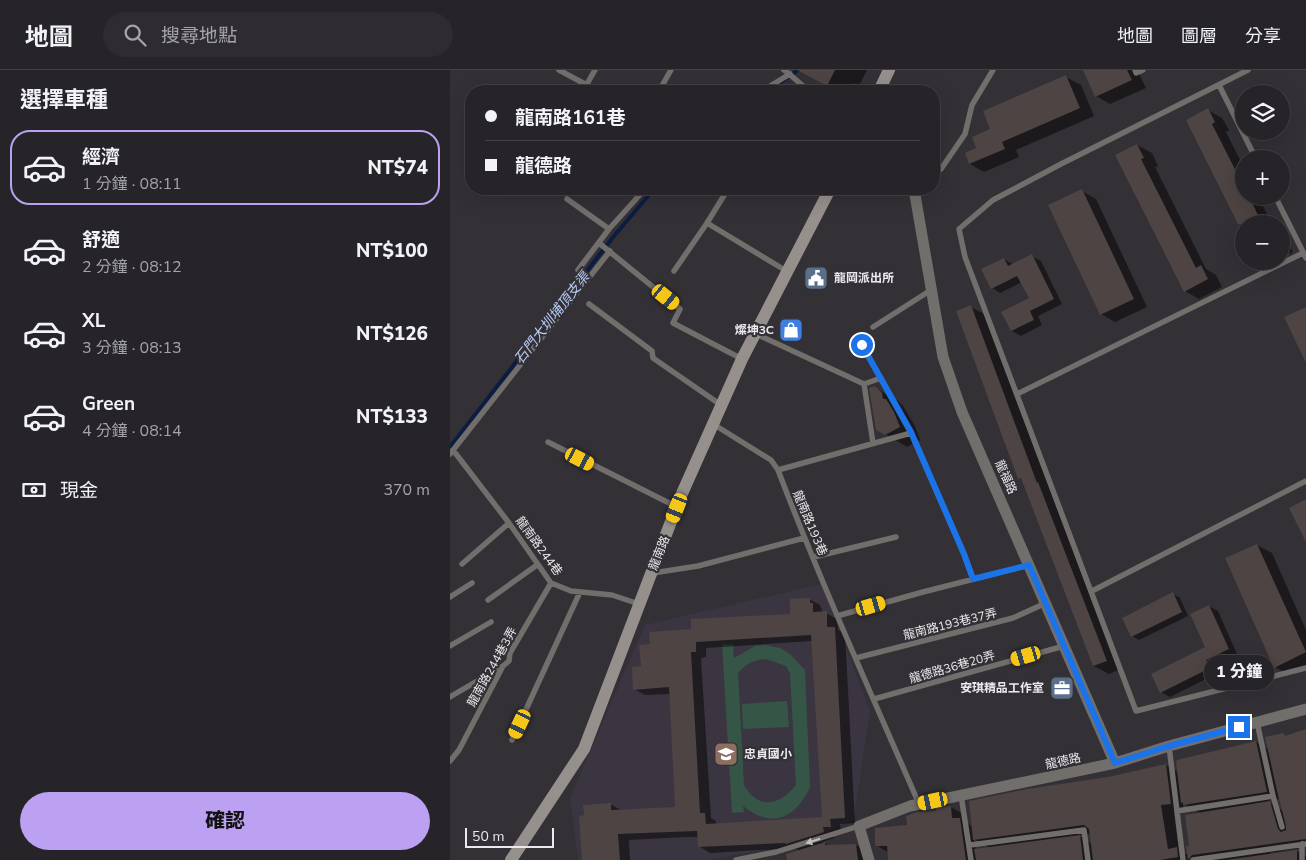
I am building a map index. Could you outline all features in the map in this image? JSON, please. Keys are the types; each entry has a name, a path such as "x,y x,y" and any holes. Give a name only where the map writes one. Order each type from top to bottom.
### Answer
{"main road":[{"path":"882,85 889,70"},
{"name":"龍南路","path":"511,860 584,749 651,573 721,405 742,359 827,195"}],"street":[{"name":"龍福路","path":"915,195 943,356 962,412 1115,763"},
{"name":"龍德路","path":"859,826 919,804 1115,763 1257,722 1305,712"},
{"path":"859,826 869,860"}],"lane":[{"path":"559,70 587,85 595,70"},
{"path":"662,85 671,70"},
{"path":"784,70 799,85"},
{"path":"941,170 965,134 972,105 993,70"},
{"path":"1135,70 1136,73 1144,70"},
{"path":"1248,70 993,200 958,229 965,257 1136,711 1306,668"},
{"path":"772,85 790,74"},
{"path":"1219,85 1252,150"},
{"path":"578,270 640,195"},
{"path":"674,271 724,195"},
{"path":"567,199 610,230"},
{"path":"1017,394 1305,255 1280,205"},
{"path":"707,223 788,272"},
{"path":"599,243 680,309 673,323 742,359"},
{"path":"452,452 610,251"},
{"path":"873,327 931,290"},
{"path":"588,304 652,351 653,358 721,405"},
{"path":"756,334 864,384 881,378"},
{"path":"862,345 911,432 973,579"},
{"path":"864,384 873,443"},
{"name":"龍南路193巷","path":"713,424 771,460 778,470 804,538 814,557 837,616 919,804"},
{"path":"778,470 911,432"},
{"path":"548,442 677,508"},
{"name":"龍南路244巷","path":"452,452 509,523 551,583 571,591 612,595 639,604"},
{"path":"1092,591 1306,481"},
{"path":"462,564 509,523"},
{"path":"814,557 896,537"},
{"path":"651,573 698,566 804,538"},
{"path":"488,600 537,565"},
{"path":"837,616 1029,565"},
{"path":"450,597 472,583"},
{"name":"龍南路244巷3弄","path":"450,761 459,750 503,666 509,661 510,653 551,583"},
{"path":"512,740 580,592"},
{"name":"龍南路193巷37弄","path":"856,658 1013,618 1046,604"},
{"path":"450,646 491,622"},
{"name":"龍德路36巷20弄","path":"874,699 1064,646"},
{"path":"450,697 503,666"},
{"path":"1257,722 1273,796 1282,827"},
{"path":"1169,746 1183,860"},
{"path":"961,795 971,860"},
{"path":"1177,811 1273,796"},
{"path":"736,860 770,857 859,826"},
{"path":"970,845 1084,830 1088,860"},
{"path":"1193,860 1304,844 1302,860"}],"shaded area":[{"name":"忠貞國小","path":"821,584 870,710 854,819 806,842 708,860 578,860 570,798 645,625"}],"green space":[{"path":"722,644 733,644 734,658 755,646 765,645 780,648 790,654 805,670 810,787 797,807 782,817 773,819 764,817 743,806 744,812 732,813","holes":["761,659 786,666 790,673 796,785 790,792 776,801 763,802 756,799 744,785 738,673 750,663"]},
{"path":"787,701 789,727 743,729 742,704"}],"building":[{"path":"797,70 835,70 828,85"},
{"path":"1083,70 1127,70 1132,80 1095,97"},
{"path":"1066,75 1080,108 1002,142 1005,149 969,164 965,153 976,148 972,137 990,129 983,111"},
{"path":"1208,108 1215,122 1212,124 1235,169 1235,205 1253,205 1258,215 1235,215 1235,218 1186,120"},
{"path":"1137,144 1144,158 1141,159 1196,268 1201,265 1208,279 1184,292 1115,155"},
{"path":"1082,189 1134,299 1100,315 1048,205"},
{"path":"1032,254 1054,299 1030,311 1034,320 1011,331 1001,312 1029,298 1017,276 991,289 981,269 1004,258 1008,266"},
{"path":"971,305 1037,483 1107,661 1093,666 1021,478 1018,479 956,311"},
{"path":"1306,307 1306,363 1284,317"},
{"path":"875,386 882,393 883,399 886,399 894,412 900,427 885,435 876,430 869,388"},
{"path":"1306,499 1306,542 1289,508"},
{"path":"1257,544 1306,652 1274,668 1225,558"},
{"path":"1173,592 1182,612 1131,637 1122,618"},
{"path":"810,598 810,603 813,603 813,612 827,611 827,627 835,627 845,818 830,819 831,827 823,827 824,832 786,844 698,847 697,831 618,834 620,860 582,860 579,816 584,815 583,805 611,803 611,810 675,807 669,687 633,690 632,667 641,666 639,645 650,644 649,632 691,629 691,619 790,614 790,599","holes":["811,635 822,817 706,824 705,813 700,813 691,652 696,652 696,642"]},
{"path":"1209,605 1229,649 1206,660 1210,668 1160,693 1151,674 1205,647 1190,614"},
{"path":"1306,729 1306,839 1192,855 1188,860 1186,846 1189,846 1185,815 1270,801 1278,829 1281,832 1286,830 1265,737 1284,733 1285,736"},
{"path":"1256,741 1267,792 1183,805 1183,802 1181,803 1177,760"},
{"path":"1166,764 1171,804 1161,805 1168,849 1177,847 1178,857 1160,860 1093,860 1089,829 1084,825 973,840 969,801 1027,789 1108,777"},
{"path":"951,806 952,818 960,818 966,860 888,860 887,846 875,846 875,828 907,825 906,816 917,812 936,811 936,808"},
{"path":"1080,835 1083,860 976,860 974,849"},
{"path":"825,842 825,845 856,844 858,860 787,860 786,854"},
{"path":"1297,850 1297,860 1226,860"}],"waterway":[{"name":"石門大圳埔頂支渠","path":"777,85 798,70"},
{"name":"石門大圳埔頂支渠","path":"450,447 614,236 649,195"}],"place":[{"name":"龍岡派出所","path":"816,278"},
{"name":"燦坤3C","path":"791,330"},
{"name":"安琪精品工作室","path":"1062,688"},
{"name":"忠貞國小","path":"726,754"}],"route":[{"path":"862,345 911,432 973,579 1029,565 1115,763 1239,727"}]}
